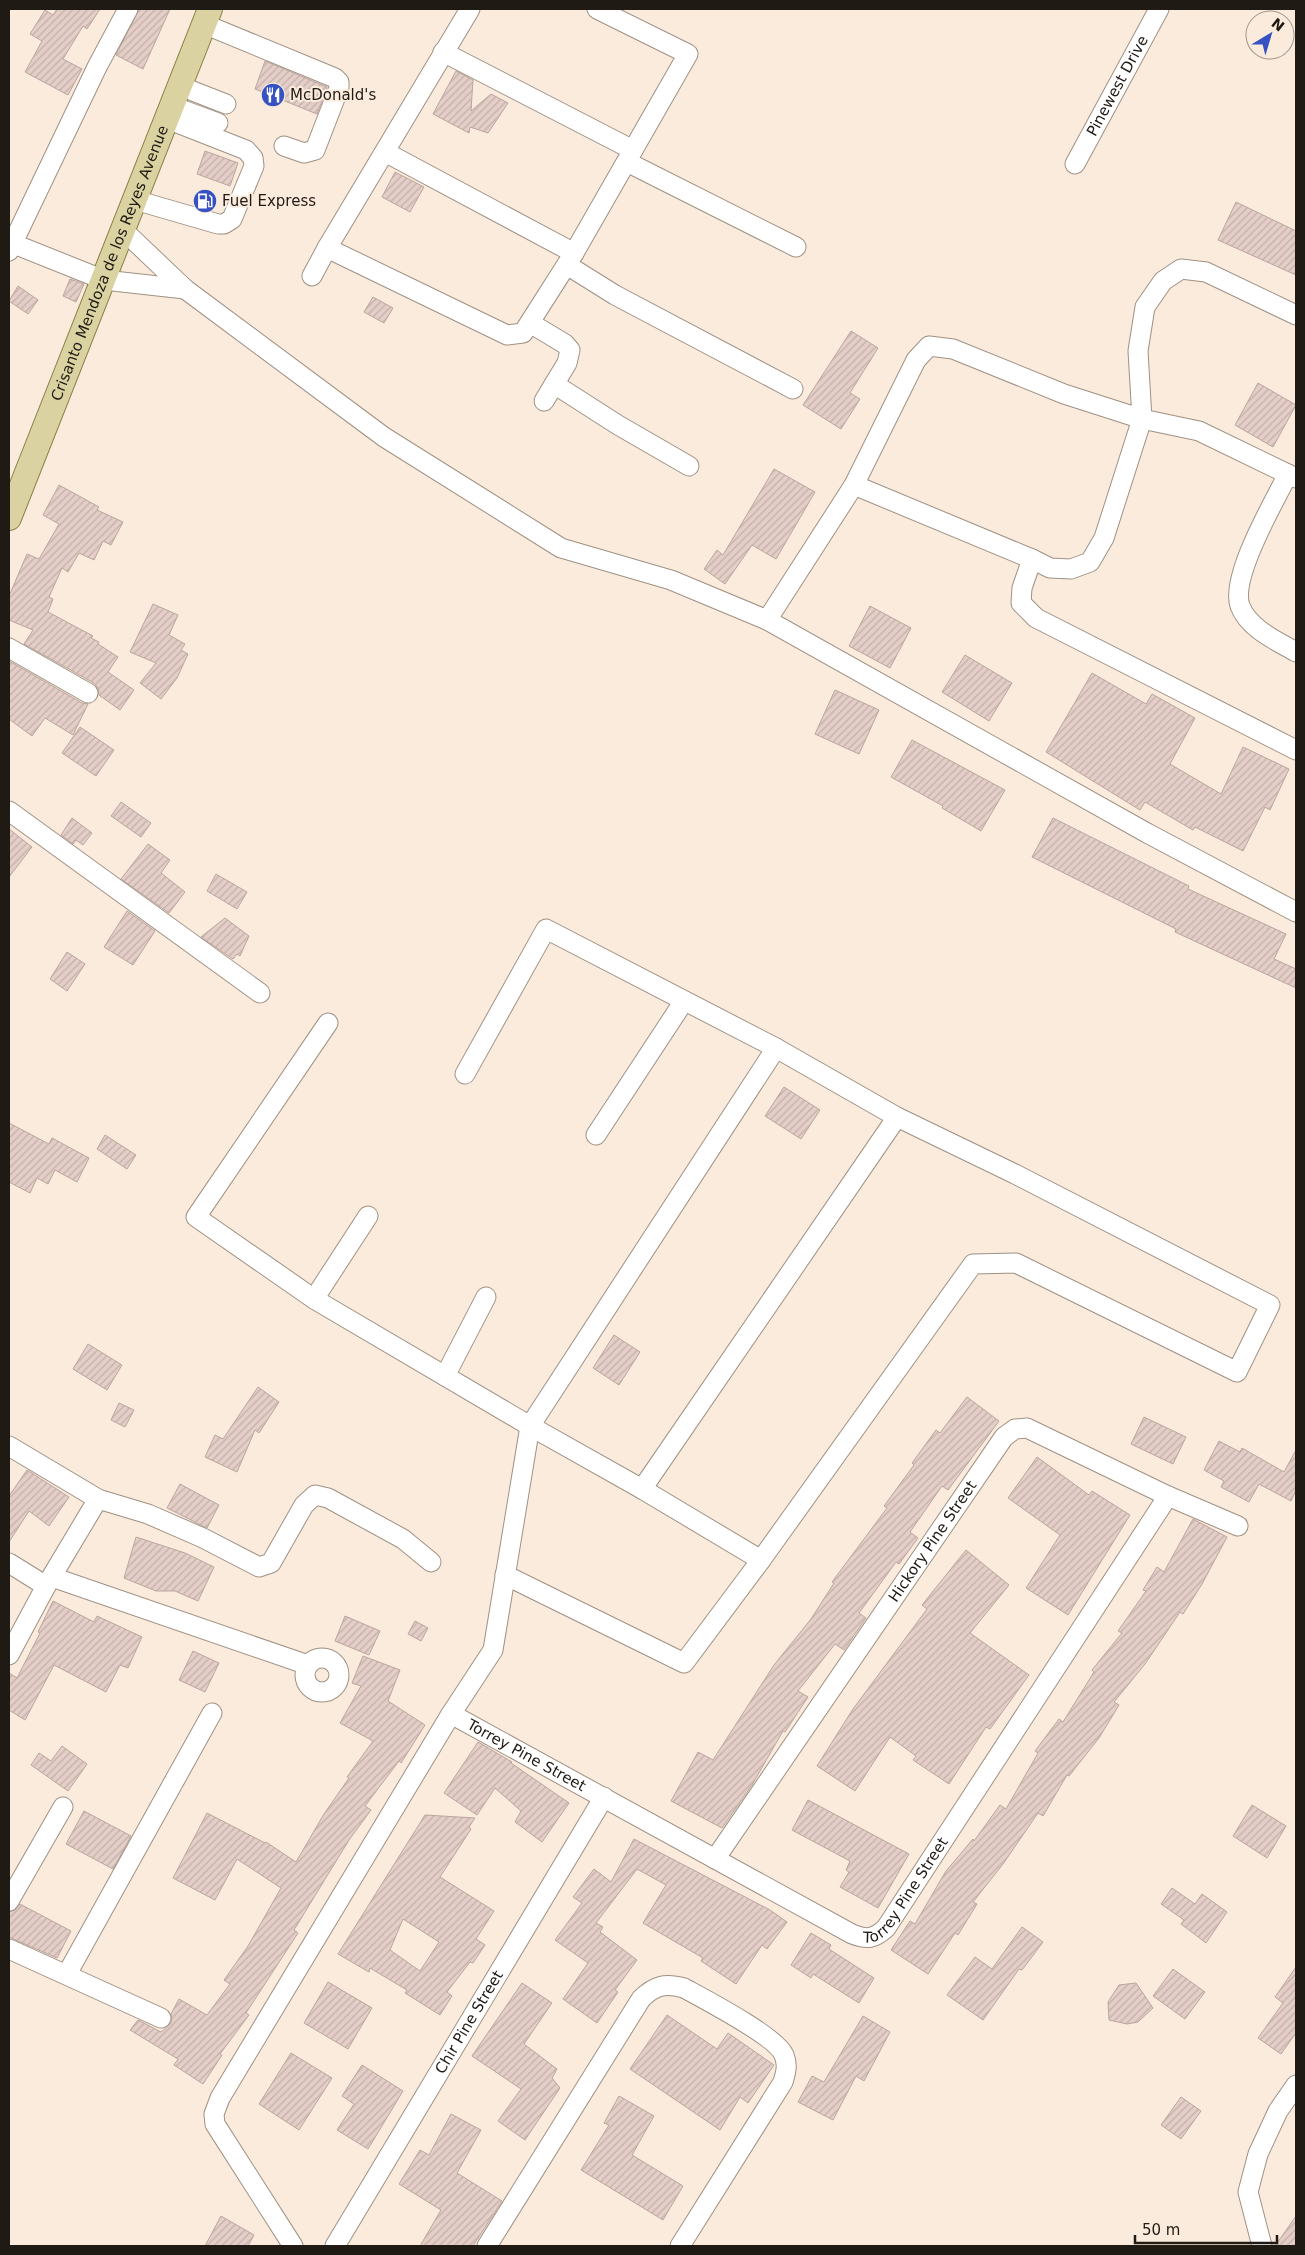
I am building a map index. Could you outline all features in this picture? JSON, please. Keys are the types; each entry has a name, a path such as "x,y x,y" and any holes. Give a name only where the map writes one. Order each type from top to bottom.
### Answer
{"main road":[{"name":"Crisanto Mendoza de los Reyes Avenue","path":"9,518 207,17"}],"street":[{"path":"128,9 97,67 10,246 104,280 185,290"},
{"path":"312,276 470,9"},
{"path":"327,248 508,335 523,334 570,259 688,54 597,9"},
{"name":"Pinewest Drive","path":"1075,164 1159,9"},
{"path":"207,17 335,78 339,82 339,88 315,150 304,154 284,146"},
{"path":"443,52 796,247"},
{"path":"173,104 226,104"},
{"path":"173,104 218,123"},
{"path":"135,200 218,224 224,224 232,219 254,166 253,158 246,150 173,104"},
{"path":"384,152 570,259 615,295 793,389"},
{"path":"123,230 185,290 384,437 561,548 670,580 767,620 1147,833 1296,912"},
{"path":"854,486 1050,568 1071,569 1090,562 1104,538 1142,419 1138,351 1145,307 1163,281 1181,269 1206,272 1296,315"},
{"path":"530,323 565,344 570,350 566,363 544,401"},
{"path":"767,620 854,486 916,360 929,346 953,349 1064,394 1142,419 1198,431 1292,476 1249,552 1239,585 1240,606 1252,624 1274,640 1296,652"},
{"path":"554,384 618,425 689,466"},
{"path":"1032,559 1022,588 1021,603 1036,618 1296,750"},
{"path":"9,648 88,693"},
{"path":"9,811 260,993"},
{"path":"465,1074 546,930 776,1048 897,1116 1015,1174 1270,1305 1237,1372 1016,1263 973,1264 761,1560 684,1663 506,1575"},
{"path":"596,1135 684,1001"},
{"path":"328,1023 196,1217 314,1299 761,1560"},
{"path":"293,2246 215,2124 214,2114 220,2098 451,1714 493,1650 530,1426 776,1048"},
{"path":"642,1489 897,1116"},
{"path":"314,1299 368,1216"},
{"path":"445,1376 486,1297"},
{"name":"Hickory Pine Street","path":"715,1859 1004,1438 1015,1429 1027,1428 1168,1496 1238,1526"},
{"path":"9,1446 98,1499 148,1514 203,1538 259,1567 271,1563 304,1505 315,1495 328,1498 403,1539 431,1562"},
{"name":"Torrey Pine Street","path":"451,1714 852,1934 871,1938 886,1928 1168,1496"},
{"path":"9,1655 49,1581 98,1499"},
{"path":"9,1563 49,1581 308,1665"},
{"path":"67,1974 212,1713"},
{"name":"Chir Pine Street","path":"335,2246 604,1797"},
{"path":"9,1901 64,1807"},
{"path":"9,1948 161,2018"},
{"path":"487,2246 641,1999 650,1990 660,1985 670,1984 684,1988 766,2037 784,2054 787,2068 783,2082 680,2246"},
{"path":"1262,2246 1248,2192 1258,2154 1278,2111 1296,2085"}],"building":[{"path":"57,9 100,9 87,29 83,26 63,59 82,69 68,95 25,72 42,41 30,34 45,10 53,15"},
{"path":"139,9 170,9 143,69 116,55"},
{"path":"265,61 327,87 317,114 255,89"},
{"path":"456,71 473,80 471,111 491,94 508,103 488,133 470,127 469,133 433,114"},
{"path":"205,151 238,163 230,186 197,174"},
{"path":"395,172 424,187 410,212 382,197"},
{"path":"1236,202 1296,231 1296,275 1218,240"},
{"path":"70,279 84,284 76,302 63,296"},
{"path":"18,286 38,300 28,314 9,301"},
{"path":"373,297 393,308 384,323 364,312"},
{"path":"851,331 878,348 850,393 860,399 841,429 803,405"},
{"path":"1258,383 1296,405 1273,447 1235,425"},
{"path":"774,469 815,492 776,559 752,545 725,584 704,569 717,550 723,555"},
{"path":"59,485 99,507 97,510 123,522 111,545 103,541 94,560 79,553 68,572 62,568 49,597 53,599 48,612 93,636 91,638 99,642 98,644 118,657 108,672 134,690 120,710 99,695 98,688 94,683 24,644 33,630 9,620 9,596 27,554 39,559 59,524 43,515"},
{"path":"153,604 178,615 169,635 185,644 181,650 188,654 177,678 161,699 140,683 156,663 130,652"},
{"path":"870,606 911,628 890,668 849,646"},
{"path":"965,655 1012,683 989,721 942,692"},
{"path":"9,661 82,703 88,704 73,735 45,718 32,736 9,719"},
{"path":"1092,673 1146,704 1152,694 1195,718 1170,764 1221,794 1243,747 1289,769 1270,810 1265,807 1243,851 1195,827 1193,830 1145,802 1140,810 1046,752"},
{"path":"835,690 879,710 859,754 815,734"},
{"path":"80,727 114,750 96,776 62,753"},
{"path":"912,740 1005,790 981,831 942,808 943,806 891,777"},
{"path":"121,802 151,823 141,837 111,816"},
{"path":"72,818 92,833 83,845 76,840 73,844 61,835"},
{"path":"1053,818 1189,886 1188,889 1286,934 1274,959 1296,969 1296,988 1175,932 1176,929 1032,857"},
{"path":"9,829 32,847 9,877"},
{"path":"148,844 170,860 161,873 185,892 169,913 121,879"},
{"path":"216,874 247,892 237,909 207,891"},
{"path":"127,911 155,931 133,965 104,947"},
{"path":"225,918 249,936 240,956 237,954 233,959 201,937"},
{"path":"67,952 85,964 67,991 50,979"},
{"path":"784,1087 820,1110 801,1139 765,1116"},
{"path":"9,1123 49,1144 52,1138 89,1158 77,1182 55,1170 48,1184 37,1178 30,1193 9,1182"},
{"path":"105,1135 136,1155 127,1169 97,1149"},
{"path":"614,1335 640,1352 619,1385 593,1368"},
{"path":"88,1344 122,1365 107,1390 73,1369"},
{"path":"258,1387 279,1402 259,1433 255,1430 237,1472 205,1457 215,1435 223,1439"},
{"path":"967,1397 999,1421 948,1490 942,1486 910,1532 918,1538 899,1564 896,1562 859,1613 866,1618 844,1650 835,1644 798,1691 808,1697 785,1732 783,1731 752,1785 722,1828 671,1801 698,1752 713,1760 774,1665 811,1619 834,1583 832,1582 887,1508 884,1506 914,1465 912,1463 936,1430 940,1433"},
{"path":"119,1403 134,1410 125,1427 111,1420"},
{"path":"1144,1417 1186,1437 1173,1464 1131,1444"},
{"path":"1219,1441 1240,1452 1242,1448 1284,1472 1296,1450 1296,1490 1291,1501 1259,1484 1249,1502 1221,1487 1224,1481 1204,1470"},
{"path":"1037,1457 1089,1495 1092,1491 1130,1515 1068,1615 1026,1588 1060,1535 1008,1498"},
{"path":"27,1470 69,1497 49,1526 29,1511 9,1542 9,1496"},
{"path":"180,1484 219,1505 207,1528 167,1508"},
{"path":"1193,1519 1227,1537 1202,1584 1183,1614 1180,1612 1145,1664 1114,1702 1119,1705 1099,1738 1069,1776 1067,1775 1043,1816 1038,1813 1003,1864 973,1902 977,1904 958,1935 955,1933 928,1974 891,1950 910,1921 915,1924 946,1871 973,1839 974,1841 1000,1805 1006,1809 1038,1753 1035,1751 1059,1719 1063,1722 1094,1672 1092,1670 1122,1633 1118,1631 1146,1591 1143,1590 1157,1567 1164,1572"},
{"path":"136,1537 185,1553 214,1567 198,1601 175,1591 156,1591 124,1578"},
{"path":"966,1550 1009,1585 970,1633 1029,1675 990,1729 986,1727 949,1784 913,1760 916,1756 890,1737 855,1791 817,1766 853,1709 927,1609 922,1605"},
{"path":"53,1601 94,1622 97,1616 142,1637 128,1668 120,1665 106,1692 54,1665 25,1720 9,1710 9,1673 17,1678 40,1633 38,1632"},
{"path":"345,1616 380,1631 369,1655 335,1641"},
{"path":"415,1621 428,1628 421,1641 408,1634"},
{"path":"193,1651 219,1663 205,1692 179,1680"},
{"path":"363,1656 400,1670 388,1701 425,1725 401,1763 399,1761 365,1806 371,1810 349,1840 294,1930 298,1933 246,2013 249,2015 220,2054 222,2055 203,2084 174,2065 178,2059 130,2030 138,2020 161,2032 171,2023 171,2014 179,1999 207,2015 230,1984 224,1980 248,1946 281,1888 237,1859 215,1900 173,1878 207,1813 266,1842 296,1862 324,1814 349,1778 347,1777 373,1741 340,1723 361,1686 352,1683"},
{"path":"478,1742 512,1762 569,1803 542,1842 515,1822 521,1811 495,1788 477,1815 444,1793"},
{"path":"62,1746 87,1764 68,1791 31,1765 39,1753 51,1761"},
{"path":"808,1800 909,1854 878,1908 840,1887 849,1872 846,1870 850,1861 792,1830"},
{"path":"1252,1805 1286,1826 1267,1858 1233,1836"},
{"path":"84,1811 131,1836 113,1869 66,1844"},
{"path":"425,1815 475,1818 469,1827 471,1829 440,1877 494,1911 476,1939 485,1945 473,1963 470,1962 447,1992 452,1996 440,2015 405,1993 407,1990 370,1968 369,1972 338,1954","holes":["403,1919 439,1942 420,1971 390,1950"]},
{"path":"634,1839 770,1910 787,1922 767,1949 762,1945 736,1984 701,1961 703,1958 643,1923 666,1885 637,1869 596,1923 603,1927 600,1932 637,1960 615,1990 618,1992 597,2023 563,1999 588,1963 555,1940 582,1903 573,1897 594,1869 611,1882"},
{"path":"1172,1888 1195,1904 1202,1894 1227,1912 1206,1943 1181,1924 1184,1920 1161,1904"},
{"path":"20,1904 71,1931 57,1958 9,1937 9,1912 15,1910"},
{"path":"1022,1927 1043,1942 1022,1970 1019,1969 983,2020 947,1995 975,1957 992,1969"},
{"path":"811,1933 831,1945 829,1949 874,1978 859,2003 813,1974 811,1978 791,1965"},
{"path":"1296,1967 1296,2033 1281,2054 1258,2038 1283,2003 1275,1997"},
{"path":"1173,1969 1205,1992 1185,2019 1153,1996"},
{"path":"328,1982 372,2008 348,2049 304,2023"},
{"path":"522,1983 552,2003 524,2044 557,2069 552,2078 560,2088 525,2140 498,2121 521,2089 472,2056"},
{"path":"1136,1983 1153,2008 1138,2022 1127,2024 1109,2020 1108,2002 1119,1985"},
{"path":"667,2015 717,2049 728,2033 774,2065 748,2103 740,2097 720,2130 630,2069"},
{"path":"863,2016 890,2032 864,2081 856,2076 833,2120 798,2102 812,2076 824,2082"},
{"path":"291,2053 332,2078 299,2130 259,2104"},
{"path":"362,2065 403,2091 368,2149 337,2130 354,2104 342,2096"},
{"path":"619,2096 654,2116 632,2155 683,2186 663,2220 581,2170 609,2125 604,2123"},
{"path":"1181,2097 1201,2111 1181,2139 1161,2125"},
{"path":"451,2114 481,2130 457,2173 502,2201 473,2246 420,2246 441,2210 399,2184 420,2150 429,2155"},
{"path":"221,2216 254,2235 248,2246 205,2246"},
{"path":"1296,2216 1296,2246 1275,2246"}],"place":[{"name":"McDonald's","path":"273,95"},
{"name":"Fuel Express","path":"205,201"}]}
